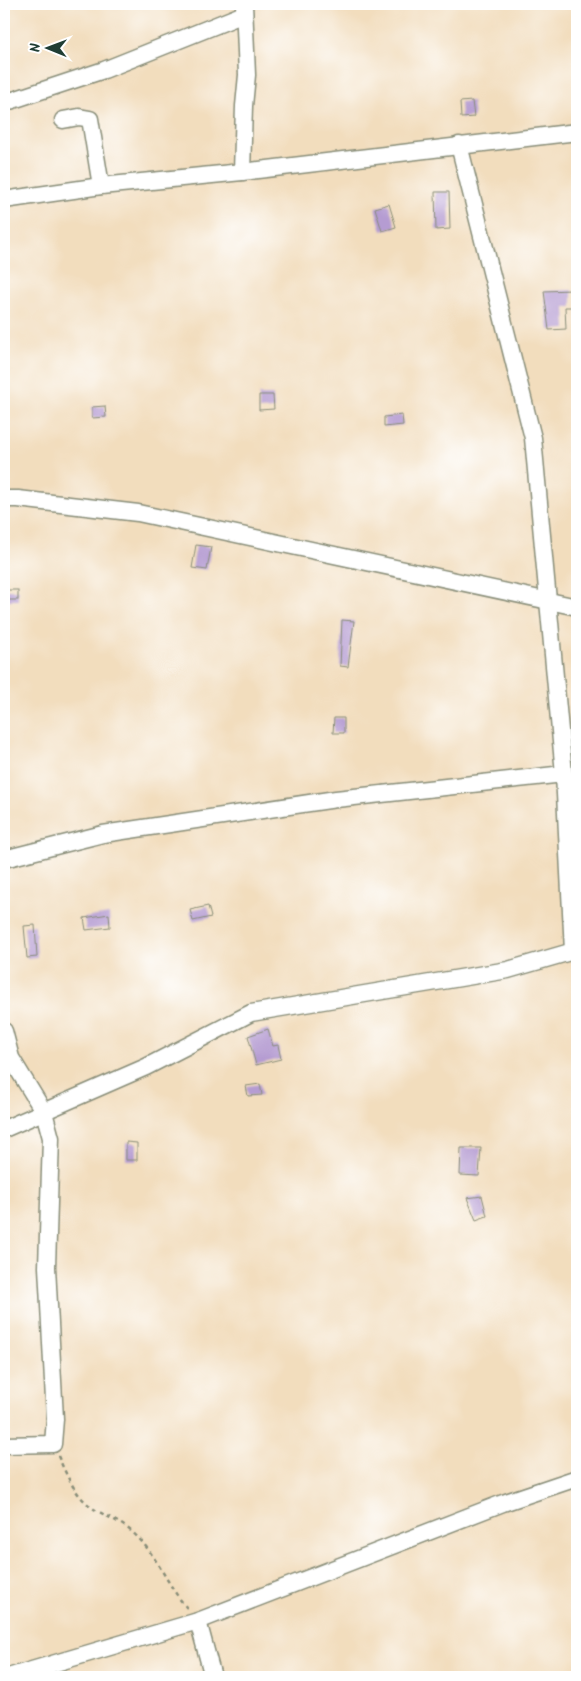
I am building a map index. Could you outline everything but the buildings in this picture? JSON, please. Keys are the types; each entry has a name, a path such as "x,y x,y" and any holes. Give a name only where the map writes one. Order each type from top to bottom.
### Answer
{"street":[{"path":"4,103 104,70 244,9 247,75 242,172"},
{"path":"63,120 79,117 90,119 101,186"},
{"path":"4,200 101,186 242,172 577,132"},
{"path":"4,1129 146,1067 251,1013 508,970 575,951 564,774 533,438 459,146"},
{"path":"4,499 138,513 577,607"},
{"path":"4,859 103,834 336,798 564,774"},
{"path":"4,1031 12,1058 44,1112 51,1138 47,1267 55,1418 53,1444 4,1445"},
{"path":"8,1677 198,1621 503,1503 577,1478"},
{"path":"198,1621 213,1677"}],"path":[{"path":"53,1444 73,1488 92,1508 130,1530 154,1556 177,1597 198,1621"}]}
